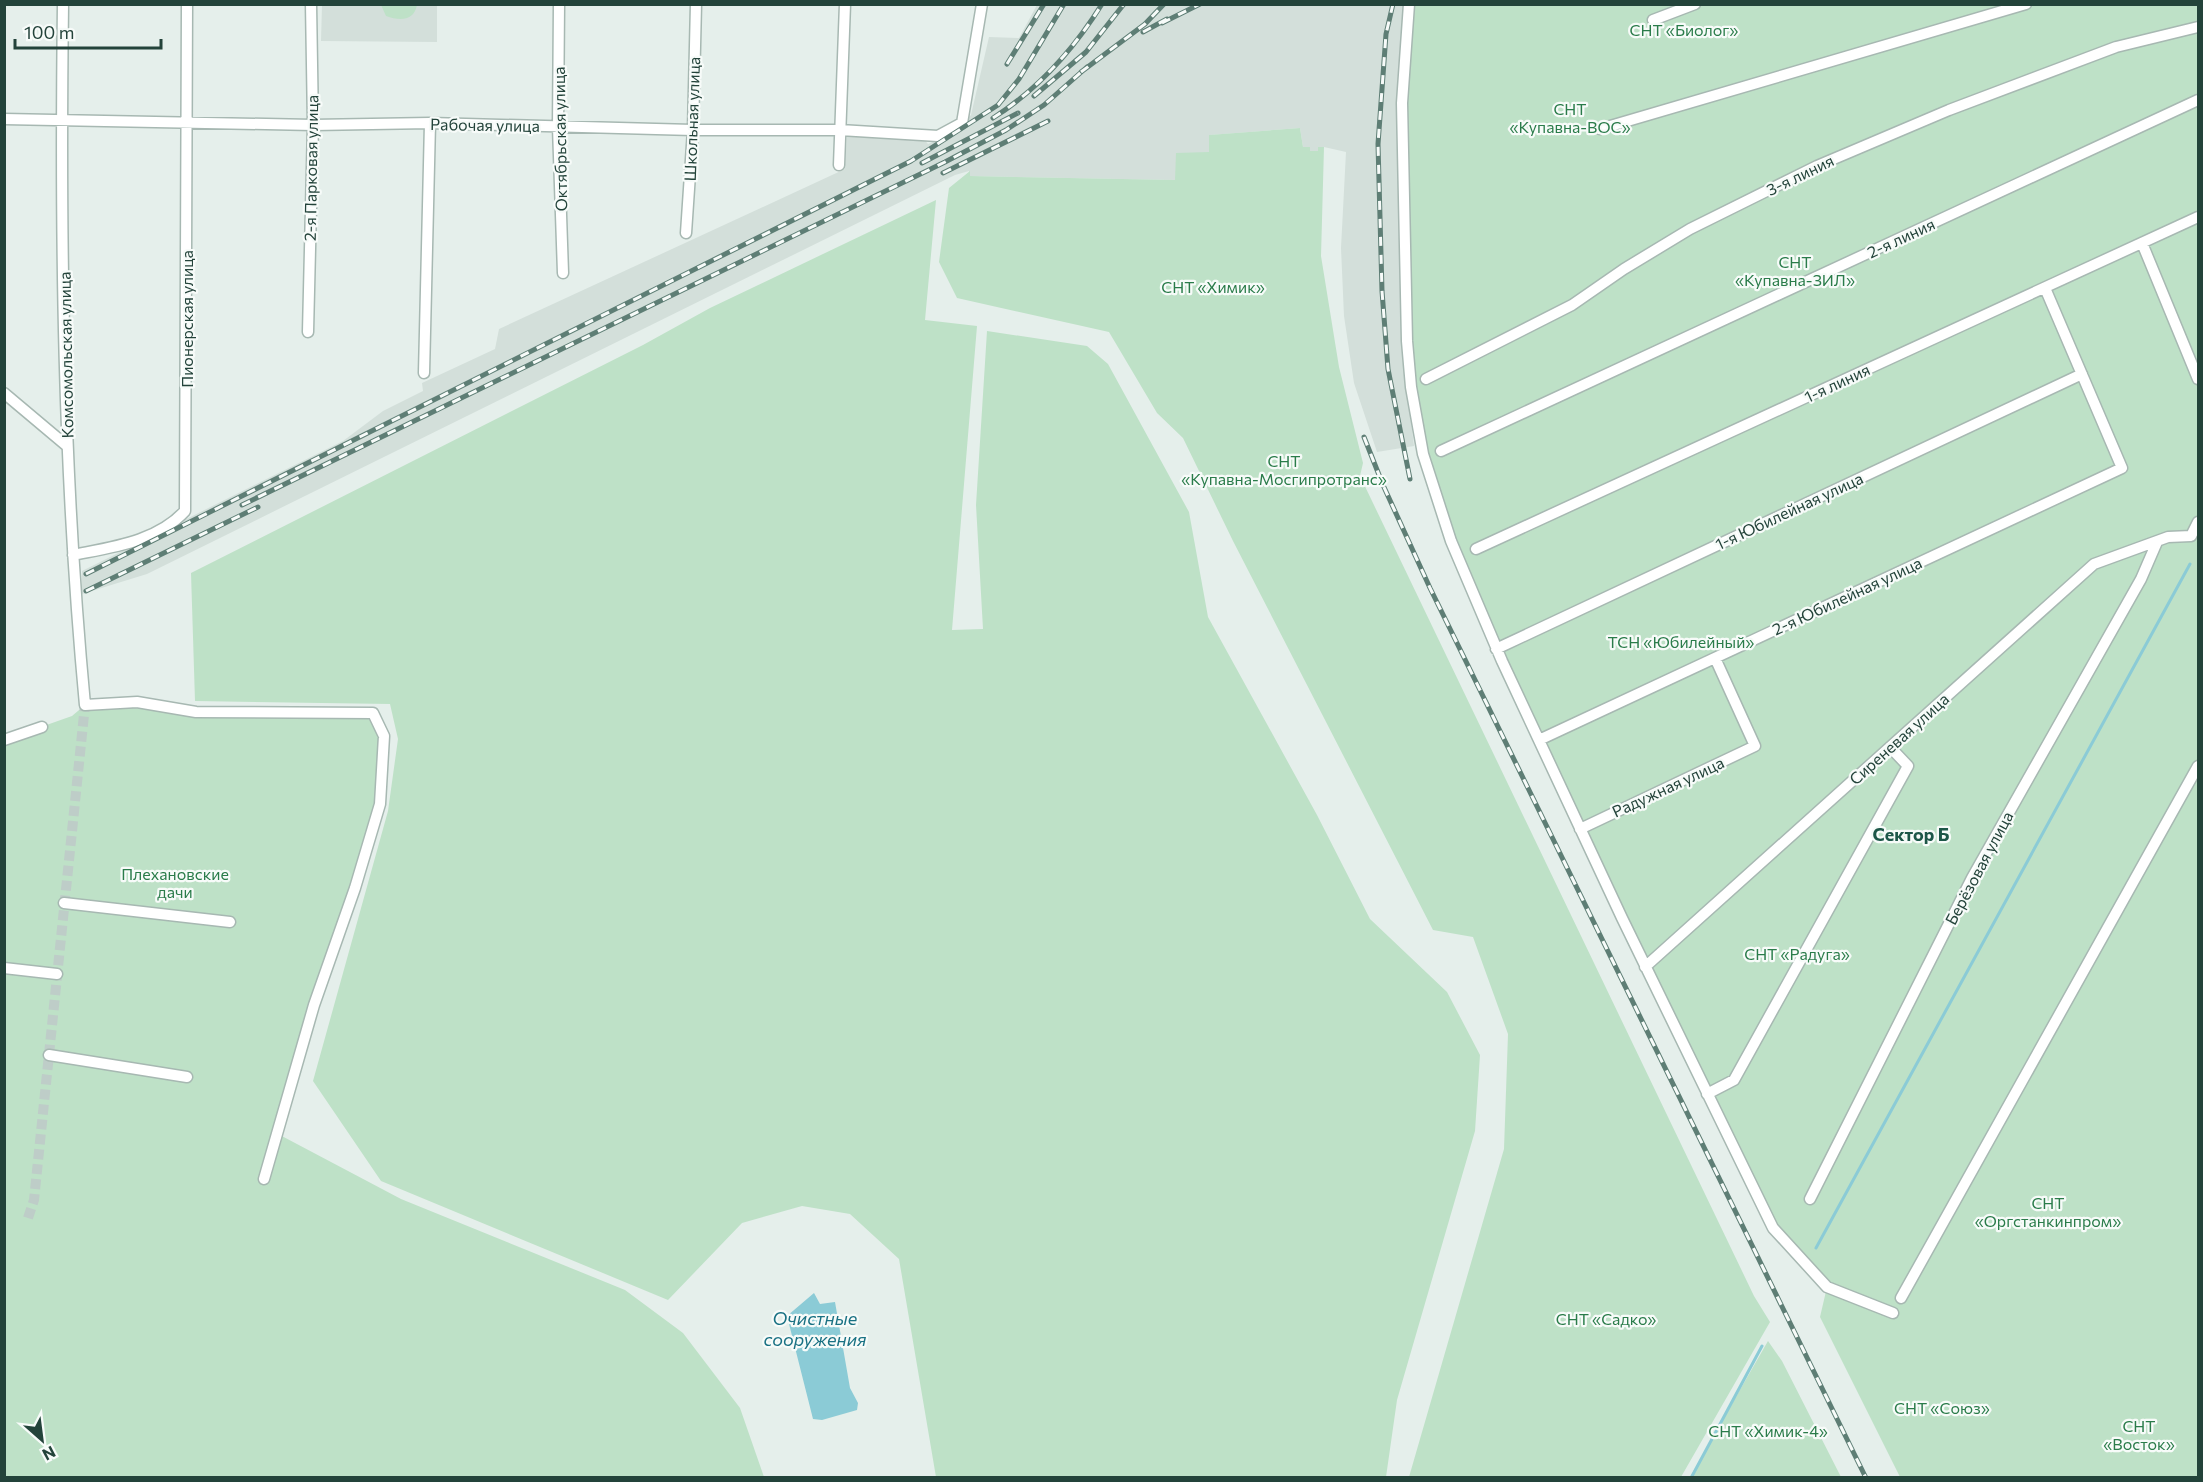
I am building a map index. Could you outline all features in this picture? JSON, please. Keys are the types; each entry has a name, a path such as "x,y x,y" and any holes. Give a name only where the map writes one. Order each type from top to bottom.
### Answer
{"street":[{"name":"Комсомольская улица","path":"63,4 62,118 67,446 85,705 137,702 196,712 372,713 384,736 380,804 355,888 314,1005 264,1179"},
{"name":"Пионерская улица","path":"73,555 130,544 174,523 185,511 187,4"},
{"name":"2-я Парковая улица","path":"308,332 313,125 311,4"},
{"name":"Октябрьская улица","path":"559,4 558,127 563,273"},
{"name":"Школьная улица","path":"686,232 693,130 696,4"},
{"path":"839,165 844,4"},
{"name":"Рабочая улица","path":"4,119 62,118 313,125 430,123 693,130 840,130 938,136 962,123 982,4"},
{"path":"1410,4 1402,103 1407,340 1411,387 1423,454 1451,541 1496,649 1580,829 1773,1228 1827,1287 1893,1313"},
{"path":"1653,20 1695,4"},
{"path":"1600,129 2026,4"},
{"name":"3-я линия","path":"1426,379 1572,305 1624,268 1690,229 1817,166 1948,110 2116,47 2199,27"},
{"name":"2-я линия","path":"1441,451 2199,100"},
{"path":"424,373 430,123"},
{"name":"1-я линия","path":"1476,549 2199,217"},
{"path":"2142,243 2199,379"},
{"path":"2044,288 2082,374"},
{"name":"1-я Юбилейная улица","path":"1496,649 2082,374"},
{"name":"2-я Юбилейная улица","path":"1539,740 2122,468 2082,374"},
{"path":"4,393 67,446"},
{"path":"2195,538 2199,522"},
{"name":"Сиреневая улица","path":"1645,967 2094,564 2168,537 2195,538"},
{"name":"Берёзовая улица","path":"1810,1199 1972,878 2141,579 2157,542"},
{"name":"Радужная улица","path":"1580,829 1755,746 1715,658"},
{"path":"4,740 42,727"},
{"path":"1707,1094 1734,1080 1908,766 1890,747"},
{"path":"1901,1298 2199,766"},
{"path":"64,903 231,922"},
{"path":"4,968 57,974"},
{"path":"49,1055 187,1077"}],"shaded area":[{"path":"322,5 437,5 437,42 321,41"},
{"path":"1037,5 1406,5 1399,88 1401,341 1414,446 1377,452 1354,383 1344,316 1341,248 1346,152 1324,147 1319,147 1318,151 1309,151 1303,147 1300,128 1210,135 1209,152 1175,180 970,176 969,171 955,175 147,574 82,594 82,571 343,441 383,411 423,391 422,383 495,349 499,329 845,169 847,134 922,137 928,144 953,133 971,115 989,37 1019,38"}],"green space":[{"path":"381,5 417,5 410,17 396,19 386,16"},
{"path":"1409,5 2198,5 2198,1477 1900,1477 1820,1317 1827,1287 1773,1228 1451,541 1411,387 1402,103"},
{"path":"1300,128 1303,147 1310,147 1310,151 1318,151 1318,147 1324,147 1321,256 1339,367 1363,463 1360,476 1754,1296 1770,1322 1681,1477 1409,1477 1504,1149 1508,1034 1473,937 1433,930 1233,541 1183,438 1157,413 1109,332 957,298 939,262 949,188 970,171 970,176 1175,180 1176,153 1209,152 1209,135"},
{"path":"936,200 925,320 977,326 952,630 983,629 976,505 987,331 1087,346 1108,364 1189,512 1208,617 1317,815 1370,919 1447,992 1480,1055 1475,1131 1397,1400 1386,1477 936,1477 899,1259 850,1214 802,1206 742,1223 668,1300 381,1181 313,1081 388,811 398,739 390,704 195,701 191,573 643,345 710,308"},
{"name":"Плехановские дачи","path":"85,705 196,712 373,713 384,736 380,804 278,1134 401,1199 625,1290 683,1333 740,1408 764,1477 5,1477 4,740 72,716"},
{"name":"СНТ «Химик-4»","path":"1768,1341 1782,1361 1841,1477 1690,1477"}],"water":[{"name":"Очистные сооружения","path":"814,1293 820,1304 835,1302 850,1388 858,1403 857,1410 822,1420 813,1419 787,1316"}],"waterway":[{"path":"1816,1248 2190,564"},
{"path":"1691,1478 1762,1346"}],"tunnel":[{"path":"28,1218 34,1200 85,705"}],"railway":[{"path":"1007,64 1044,4"},
{"path":"86,574 911,161 998,105 1019,79 1064,4"},
{"path":"993,118 1025,95 1054,67 1102,4"},
{"path":"1034,96 1086,52 1124,4"},
{"path":"1081,72 1145,24 1164,4"},
{"path":"1162,23 1200,4"},
{"path":"1393,4 1386,34 1378,144 1382,291 1388,369 1410,479"},
{"path":"1143,32 1167,19"},
{"path":"242,505 945,162 1006,130 1044,105 1087,67"},
{"path":"922,163 1018,113"},
{"path":"943,173 1048,121"},
{"path":"1364,437 1383,485 1430,588 1866,1478"},
{"path":"86,591 258,507"}],"district":[{"name":"Сектор Б","path":"1911,835"}],"park label":[{"name":"СНТ «Биолог»","path":"1684,30"},
{"name":"СНТ «Купавна-ВОС»","path":"1570,118"},
{"name":"СНТ «Купавна-ЗИЛ»","path":"1795,271"},
{"name":"СНТ «Химик»","path":"1213,287"},
{"name":"СНТ «Купавна-Мосгипротранс»","path":"1284,470"},
{"name":"ТСН «Юбилейный»","path":"1681,642"},
{"name":"СНТ «Радуга»","path":"1797,954"},
{"name":"СНТ «Оргстанкинпром»","path":"2048,1212"},
{"name":"СНТ «Садко»","path":"1606,1319"},
{"name":"СНТ «Союз»","path":"1942,1408"},
{"name":"СНТ «Восток»","path":"2139,1435"}]}
